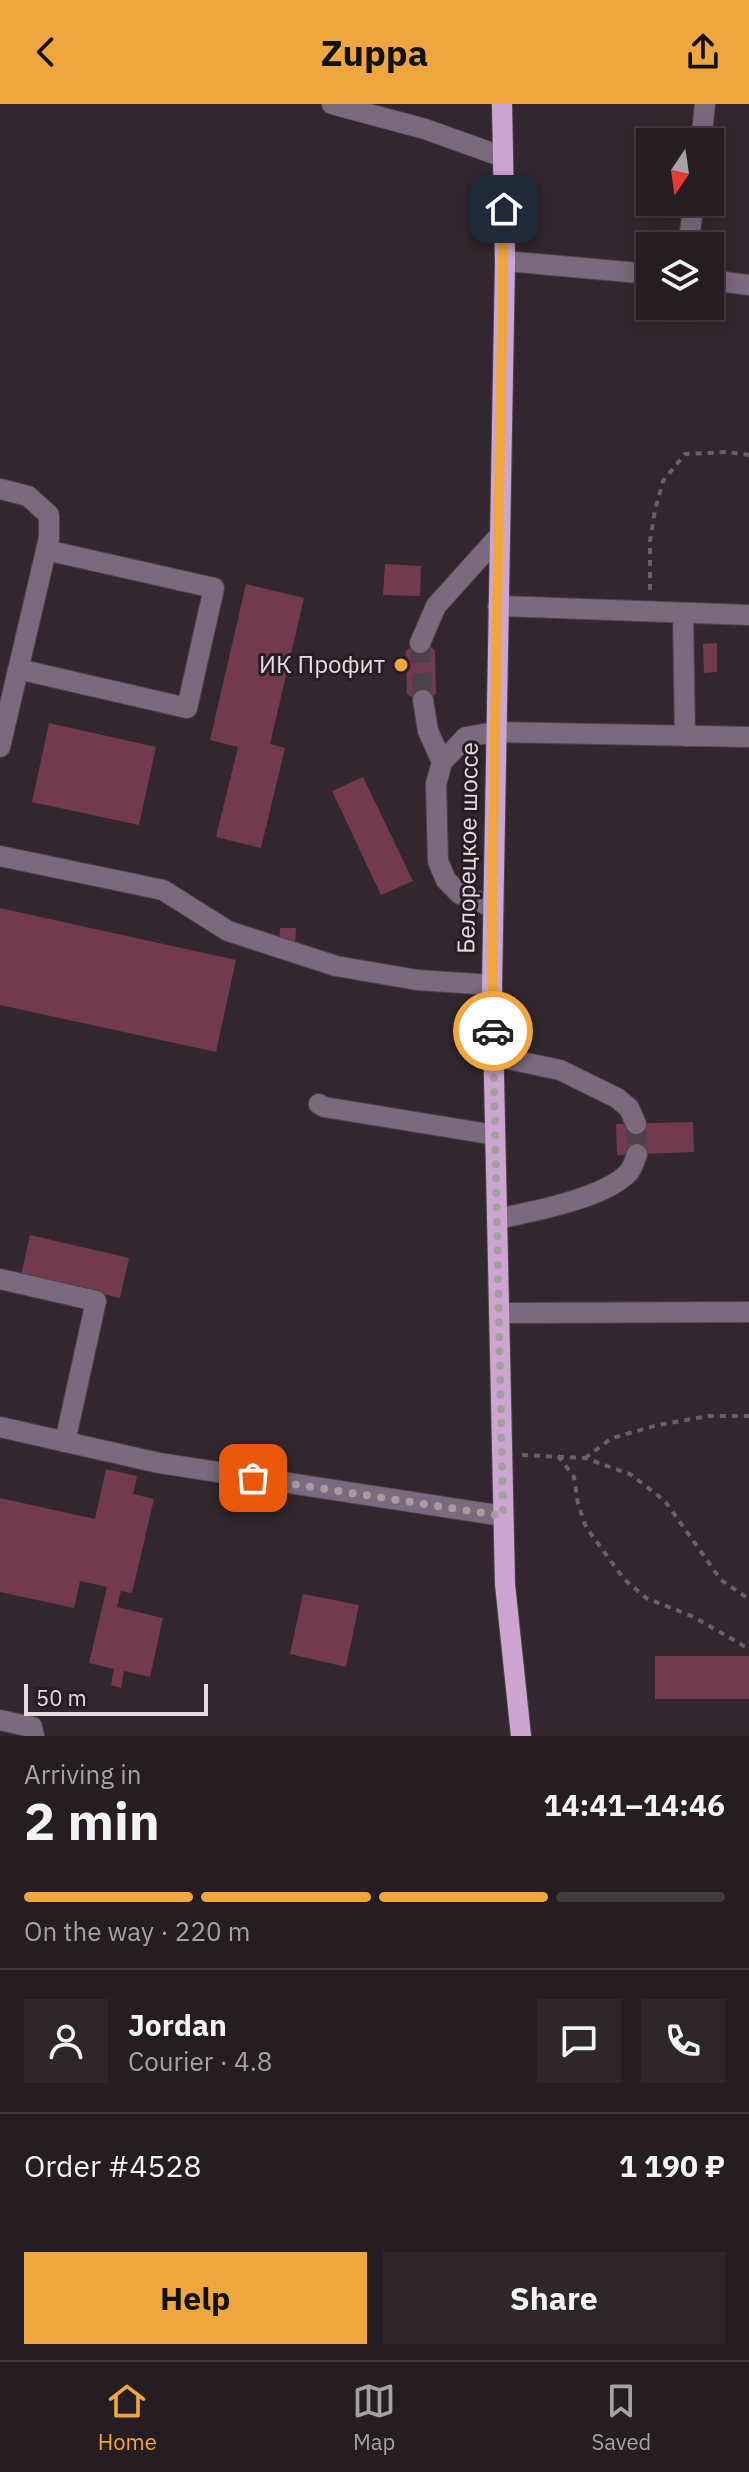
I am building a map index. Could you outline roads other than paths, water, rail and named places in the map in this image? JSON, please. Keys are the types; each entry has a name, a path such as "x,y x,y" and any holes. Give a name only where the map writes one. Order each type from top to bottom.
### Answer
{"main road":[{"name":"Белорецкое шоссе","path":"502,104 505,261 492,985 505,1584 521,1736"}],"street":[{"path":"332,104 425,129 503,157"},
{"path":"702,128 705,104"},
{"path":"505,261 636,273"},
{"path":"724,282 749,285"},
{"path":"0,489 28,496 49,515 46,550 0,747"},
{"path":"420,643 436,606 499,536"},
{"path":"18,669 187,708 214,588 46,550"},
{"path":"498,606 749,615"},
{"path":"683,613 685,736"},
{"path":"423,700 428,731 442,762"},
{"path":"492,907 460,894 446,880 438,861 436,784 442,762 466,737 495,732 749,737"},
{"path":"0,856 163,890 228,931 336,966 417,980 492,985"},
{"path":"493,1056 560,1070 617,1098 629,1108 636,1124"},
{"path":"319,1104 495,1135"},
{"path":"497,1219 561,1206 617,1182 631,1170 637,1154"},
{"path":"0,1279 96,1301 65,1442"},
{"path":"499,1313 749,1312"},
{"path":"0,1427 159,1463 503,1516"},
{"path":"0,1720 32,1727 34,1736"}],"tunnel":[{"path":"420,643 423,700"},
{"path":"636,1124 637,1154"}],"place":[{"name":"ИК Профит","path":"401,665"}]}
